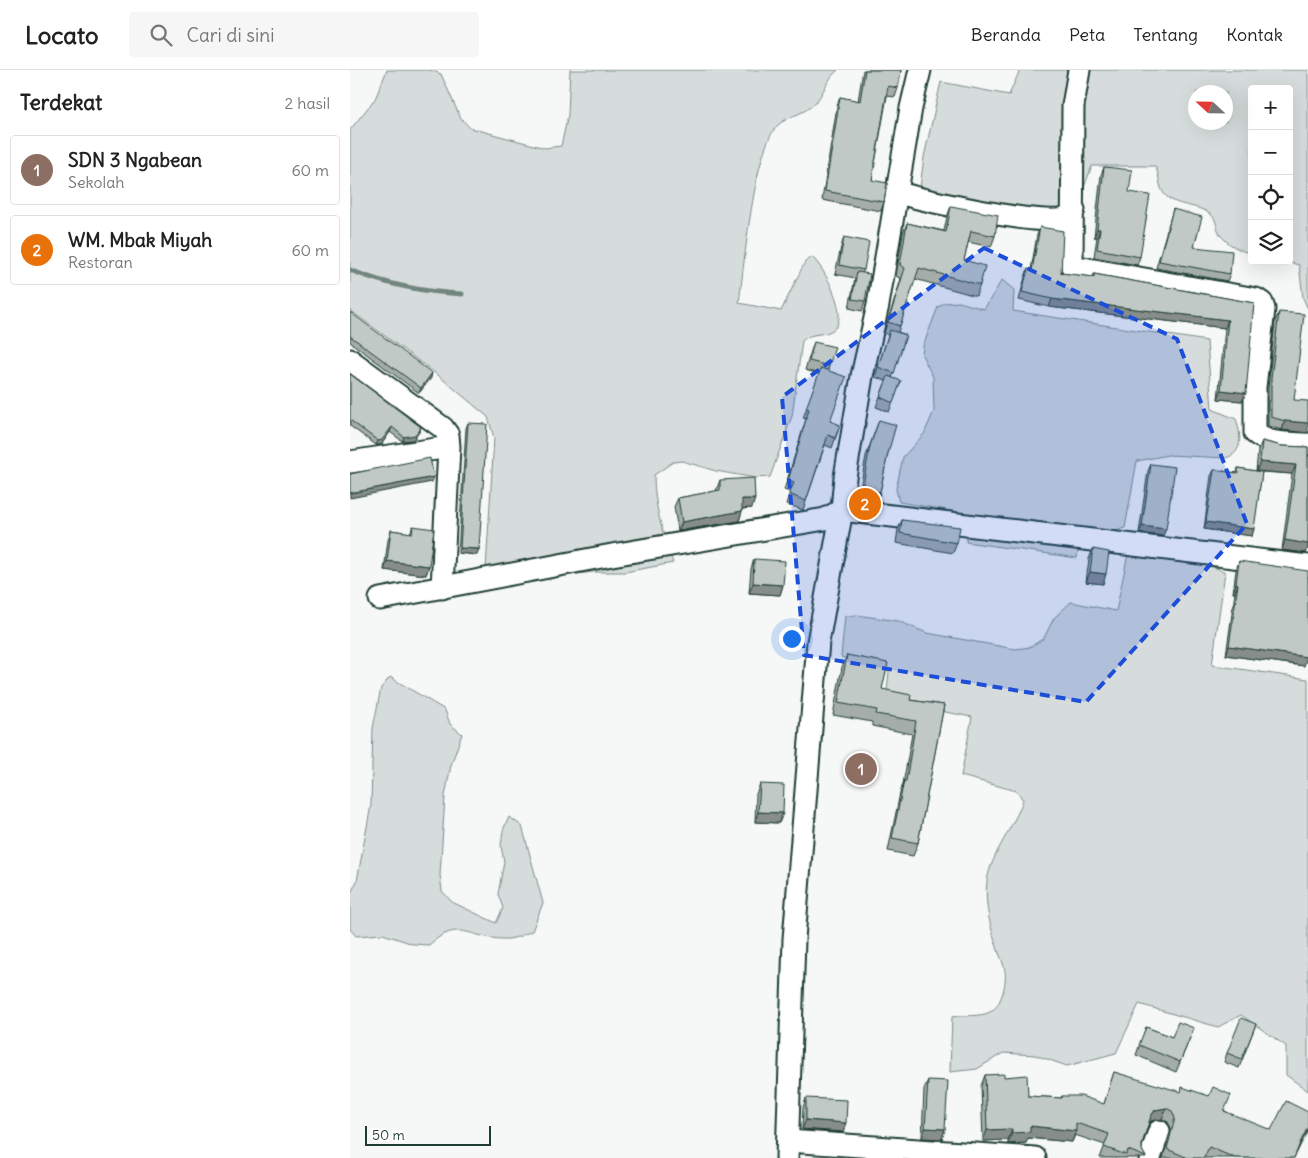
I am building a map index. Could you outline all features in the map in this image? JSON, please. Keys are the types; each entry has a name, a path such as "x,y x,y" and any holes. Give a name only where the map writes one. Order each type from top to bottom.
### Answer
{"street":[{"path":"920,70 896,192 878,305 844,477 842,510 818,642 794,939 787,1150 1035,1158"},
{"path":"1079,70 1073,106 1074,210 1072,266 1256,299 1262,303 1264,310 1255,386 1255,433 1261,438 1271,441 1308,444"},
{"path":"896,192 984,212 1054,220 1067,218 1074,210"},
{"path":"350,360 443,428 448,435 450,447 442,588"},
{"path":"355,455 450,447"},
{"path":"380,599 621,553 825,519 842,510 1308,566"},
{"path":"1150,1158 1159,1131"}],"highlighted area":[{"path":"984,248 1177,339 1247,524 1086,702 804,655 782,397"}],"shaded area":[{"path":"387,70 430,70 441,74 460,117 470,128 545,148 561,146 568,115 570,70 838,70 814,104 778,125 770,137 762,157 756,181 739,303 781,311 805,262 812,257 823,271 833,292 839,314 838,323 834,329 826,333 810,336 802,341 792,416 770,477 755,478 716,471 682,461 673,462 654,475 654,487 660,520 673,563 625,572 593,572 510,583 486,569 494,438 488,417 439,376 350,310 350,130 375,99"},
{"path":"1020,70 1308,70 1308,309 1303,298 1299,265 1293,264 1293,85 1248,85 1248,252 1226,241 1218,231 1210,214 1199,208 1169,199 1161,188 1155,166 1092,166 1080,198 1060,212 1004,207 920,188 924,157 941,82 1009,95"},
{"path":"1002,280 1014,290 1013,311 1207,341 1212,409 1236,419 1240,437 1238,448 1231,456 1225,458 1168,455 1137,461 1125,528 1116,531 1080,530 1077,558 966,542 970,514 899,502 896,489 903,457 924,434 934,411 933,377 922,355 923,346 938,307 944,303 959,302 984,309"},
{"path":"1128,554 1209,565 1225,572 1212,665 1308,679 1308,1091 1286,1075 1286,1046 1241,1015 1218,1027 1139,1004 1116,1053 1067,1066 1035,1055 1003,1053 977,1069 950,1072 952,1017 982,1015 990,1012 997,1005 1002,994 1005,971 993,935 986,890 989,871 993,861 1023,800 1017,791 961,776 972,717 886,701 889,671 841,657 845,616 857,615 898,621 927,633 1015,649 1030,647 1044,638 1054,618 1071,602 1116,611"},
{"path":"390,677 445,710 450,724 462,734 451,765 445,796 440,875 442,891 452,902 496,923 503,908 498,894 504,862 501,846 503,830 509,817 522,826 543,903 532,931 506,939 457,931 439,937 429,945 413,944 383,934 356,936 350,929 350,895 357,881 371,805 373,728 381,688"}],"building":[{"path":"865,70 901,70 898,88 888,86 872,180 887,183 884,202 825,191 840,97 860,101"},
{"path":"1104,167 1132,170 1129,192 1150,195 1140,257 1097,249 1100,229 1097,229"},
{"path":"951,206 998,215 995,236 971,231 964,260 985,266 980,285 919,268 900,326 888,322 905,268 900,265 907,223 946,232"},
{"path":"1173,209 1202,217 1194,247 1232,251 1230,274 1159,261"},
{"path":"1040,227 1063,231 1061,273 1094,277 1094,274 1254,303 1246,393 1221,390 1228,320 1052,299 1022,292 1028,269 1032,270"},
{"path":"844,237 869,242 864,270 839,265"},
{"path":"857,272 870,274 865,301 852,299"},
{"path":"350,312 432,373 421,388 350,336"},
{"path":"1279,312 1304,314 1294,400 1308,401 1308,423 1285,421 1271,417 1271,379"},
{"path":"890,330 906,335 894,373 878,367"},
{"path":"814,342 835,347 829,366 809,361"},
{"path":"821,368 846,377 830,421 840,425 835,438 828,435 806,501 789,494 794,483 788,481 809,409 806,408"},
{"path":"350,374 421,427 415,435 404,437 392,427 382,440 378,441 350,420"},
{"path":"888,376 901,381 893,403 880,397"},
{"path":"879,420 896,425 880,492 862,490 870,446"},
{"path":"468,423 487,424 479,549 460,548"},
{"path":"1262,441 1282,446 1308,447 1308,544 1285,540 1296,465 1260,462"},
{"path":"430,458 434,477 350,493 350,474"},
{"path":"1151,464 1175,467 1166,529 1142,526"},
{"path":"1238,468 1262,472 1254,529 1206,522 1214,470 1238,473"},
{"path":"754,478 755,499 742,499 742,511 682,522 678,498 720,490 720,480"},
{"path":"902,520 960,527 957,543 900,533"},
{"path":"413,526 434,529 429,566 387,561 391,530 412,533"},
{"path":"1093,549 1109,552 1106,574 1090,572"},
{"path":"754,559 785,561 783,585 753,583"},
{"path":"1239,561 1308,571 1307,657 1229,646 1238,584 1236,583"},
{"path":"847,655 888,663 882,689 911,695 910,700 944,705 918,843 892,838 904,781 906,781 916,721 876,714 877,710 838,703"},
{"path":"760,784 784,785 783,813 758,812"},
{"path":"1241,1018 1256,1024 1242,1059 1227,1053"},
{"path":"1178,1022 1194,1028 1180,1062 1139,1045 1146,1027 1172,1037"},
{"path":"1114,1072 1181,1092 1182,1087 1209,1096 1213,1087 1231,1095 1224,1111 1271,1130 1286,1101 1308,1112 1308,1127 1294,1158 1235,1158 1209,1147 1204,1158 1188,1158 1167,1149 1175,1118 1172,1111 1166,1108 1155,1110 1151,1116 1142,1144 1142,1150 1146,1157 1128,1150 1126,1155 1104,1147 1109,1134 1076,1123 1076,1131 1030,1126 1030,1132 1012,1133 1012,1129 987,1130 985,1075 1004,1074 1004,1077 1027,1075 1028,1096 1062,1098 1062,1096 1081,1096 1104,1104"},
{"path":"928,1080 948,1081 945,1129 925,1128"},
{"path":"806,1098 847,1100 846,1123 806,1120"}],"waterway":[{"path":"350,270 405,287 433,292 462,294"}],"place":[{"name":"WM. Mbak Miyah","path":"865,504"},
{"name":"SDN 3 Ngabean","path":"861,769"}]}
